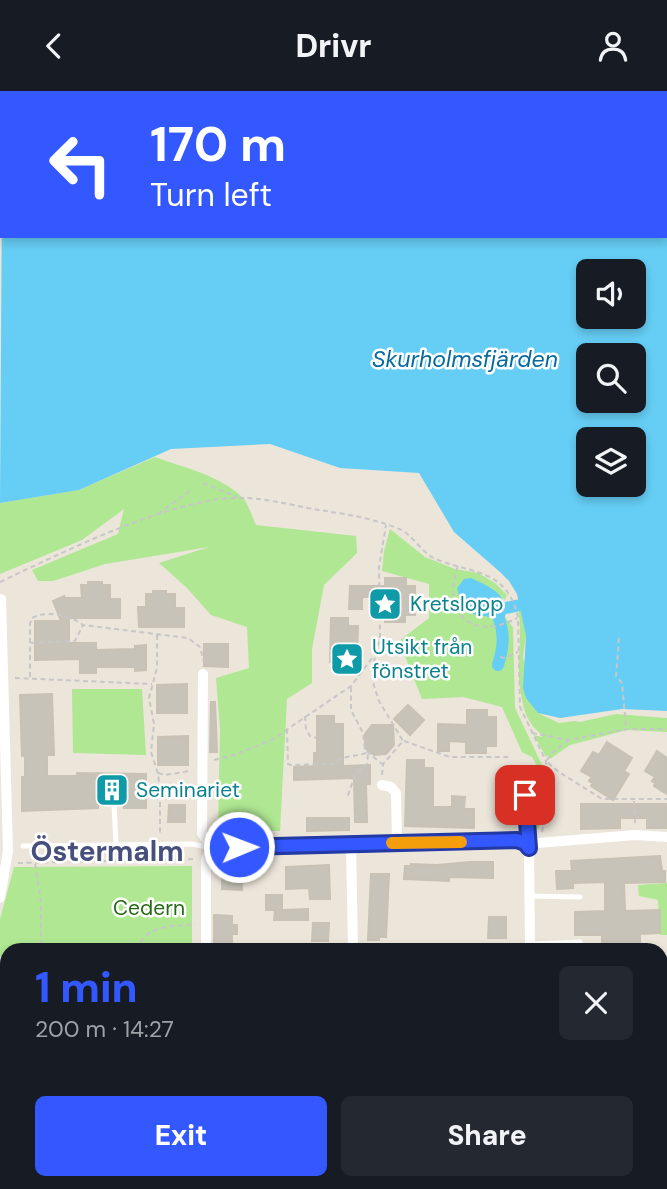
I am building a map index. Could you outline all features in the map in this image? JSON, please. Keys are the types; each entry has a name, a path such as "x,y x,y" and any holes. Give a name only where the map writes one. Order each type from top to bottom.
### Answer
{"street":[{"path":"0,898 7,863 5,680 1,599"},
{"path":"203,674 202,833 211,848"},
{"path":"524,770 525,820 529,848 530,943"},
{"path":"382,785 391,787 396,793 397,843"},
{"path":"529,848 538,843 635,835 667,837"},
{"path":"211,848 517,840 529,848"},
{"path":"351,845 353,943"},
{"path":"206,943 206,859 211,848"}],"lane":[{"path":"114,804 116,845"},
{"path":"23,846 191,844 211,848"},
{"path":"529,896 580,897"},
{"path":"570,943 580,942"}],"path":[{"path":"202,483 238,498"},
{"path":"157,516 166,506 191,490"},
{"path":"0,582 75,548 201,502 252,498 387,524 406,532 430,556 480,571 508,591 518,617 520,707 546,761 602,799 667,799"},
{"path":"387,524 379,567 380,636 374,656 374,686 387,716 403,741 450,758 510,757"},
{"path":"458,565 452,585 456,608 462,617 474,624 494,628 518,617"},
{"path":"30,677 32,618 65,615 83,625 157,633 194,641 202,652 203,674"},
{"path":"30,643 75,641 83,625"},
{"path":"157,633 157,668 149,698 154,724 151,752 158,772 160,790 160,844"},
{"path":"619,638 616,676 622,683 626,727"},
{"path":"500,657 518,652"},
{"path":"158,772 165,775 202,767 270,741 351,686 374,656"},
{"path":"5,680 30,677 75,682 153,684"},
{"path":"351,686 351,710 363,733 364,747 383,764"},
{"path":"305,715 306,729 310,736 317,738"},
{"path":"287,728 288,764 291,765 332,764 342,758 368,753"},
{"path":"531,732 548,738 569,740 628,729 667,729"},
{"path":"540,836 545,818 546,761 569,740"},
{"path":"382,785 383,764 403,741"},
{"path":"347,798 355,775 367,764 368,753"},
{"path":"634,799 635,835"},
{"path":"7,863 206,859"},
{"path":"35,863 41,901 41,943"},
{"path":"139,943 150,932 198,924"}],"green space":[{"path":"155,457 200,472 232,488 246,502 256,525 356,536 357,553 324,585 312,649 312,683 287,699 280,831 218,830 220,729 216,678 249,668 247,627 211,615 186,587 159,563 209,547 105,564 53,581 38,581 32,570 118,534 124,509 82,540 0,574 0,503 79,490"},
{"path":"390,529 425,557 455,569 478,573 495,583 507,595 505,600 490,587 472,614 487,614 497,620 505,617 513,627 515,708 542,765 539,828 536,829 538,768 532,757 522,752 502,707 463,697 422,699 399,641 429,618 429,584 382,571"},
{"path":"517,605 520,605 526,636 523,657 538,713 559,723 580,722 616,714 667,718 667,732 627,730 570,745 550,759 548,755 546,757 534,735 542,737 529,721 522,698"},
{"path":"72,689 142,689 146,755 73,753"},
{"name":"Cedern","path":"192,866 192,943 0,943 0,919 14,867"},
{"path":"667,883 667,935 660,935 658,900 639,896 638,885"}],"water":[{"name":"Skurholmsfjärden","path":"2,238 667,238 667,711 622,709 560,718 538,713 526,698 523,688 526,636 517,594 500,572 454,532 419,473 340,468 270,444 171,449 79,490 0,503"},
{"path":"471,578 497,592 505,603 505,617 497,620 470,613 462,608 457,588 464,579"}],"building":[{"path":"385,578 406,578 406,586 415,586 415,615 405,615 405,622 385,622 385,597 362,597 362,609 349,609 350,586 385,586"},
{"path":"88,582 110,585 110,599 120,599 120,618 69,618 69,643 96,643 96,650 135,649 135,646 146,645 146,670 135,671 135,667 96,667 96,673 80,673 80,659 35,660 35,621 61,621 53,601 64,596 82,598 81,585 88,585"},
{"path":"153,591 175,594 175,608 184,608 184,627 139,627 138,607 146,607 146,594 153,594"},
{"path":"331,618 348,618 348,626 358,626 357,654 347,654 347,662 330,662"},
{"path":"204,644 228,644 228,667 204,666"},
{"path":"187,684 187,713 157,713 157,685"},
{"path":"52,694 54,755 47,755 47,776 77,776 77,773 146,774 146,808 124,808 124,797 98,797 98,808 22,811 25,756 22,756 20,695"},
{"path":"211,702 215,702 217,752 210,752"},
{"path":"408,705 424,720 410,735 394,719"},
{"path":"467,710 487,710 487,717 496,717 496,746 486,746 486,753 466,753 466,742 449,741 449,751 438,751 438,724 467,725"},
{"path":"317,716 334,716 334,724 343,724 343,766 370,765 370,784 366,784 367,822 355,822 354,778 294,780 294,767 314,766 314,753 317,753"},
{"path":"372,725 393,725 394,745 386,754 374,755 365,748 365,734"},
{"path":"188,736 188,765 158,765 158,737"},
{"path":"607,742 632,758 624,771 629,774 613,800 591,786 593,783 589,781 592,777 581,771 593,752 599,755"},
{"path":"657,751 667,758 667,794 654,786 652,781 655,777 645,771"},
{"path":"407,760 424,760 424,768 433,768 433,807 452,807 452,796 465,797 464,809 474,809 474,828 405,826"},
{"path":"506,784 516,785 518,824 506,824"},
{"path":"581,804 667,804 667,828 647,828 647,818 620,818 620,828 581,829"},
{"path":"169,805 185,805 185,822 168,822"},
{"path":"307,818 349,818 349,830 307,831"},
{"path":"660,856 665,882 624,883 625,911 660,910 660,933 640,934 640,943 602,943 602,935 575,935 575,912 605,911 605,882 573,883 573,888 557,889 556,871 572,871 571,861"},
{"path":"493,862 493,878 449,877 449,881 404,879 405,866 411,864"},
{"path":"329,865 330,899 310,899 309,888 286,889 286,867"},
{"path":"222,868 241,868 242,890 222,889"},
{"path":"371,874 389,874 386,937 379,937 379,940 368,940"},
{"path":"266,895 282,895 282,910 308,909 308,920 274,920 275,910 266,910"},
{"path":"214,915 232,916 232,925 237,925 237,934 232,934 232,943 214,943"},
{"path":"489,917 506,917 506,938 488,938"},
{"path":"313,923 329,923 328,941 312,941"}],"waterway":[{"path":"506,608 520,605"},
{"path":"498,665 503,642 499,619"}],"slow traffic":[{"path":"392,843 461,842"}],"place":[{"name":"Kretslopp","path":"385,604"},
{"name":"Utsikt från fönstret","path":"347,659"},
{"name":"Seminariet","path":"112,790"}],"district":[{"name":"Östermalm","path":"107,851"}],"route":[{"path":"239,847 517,840 529,848 525,795"}]}
